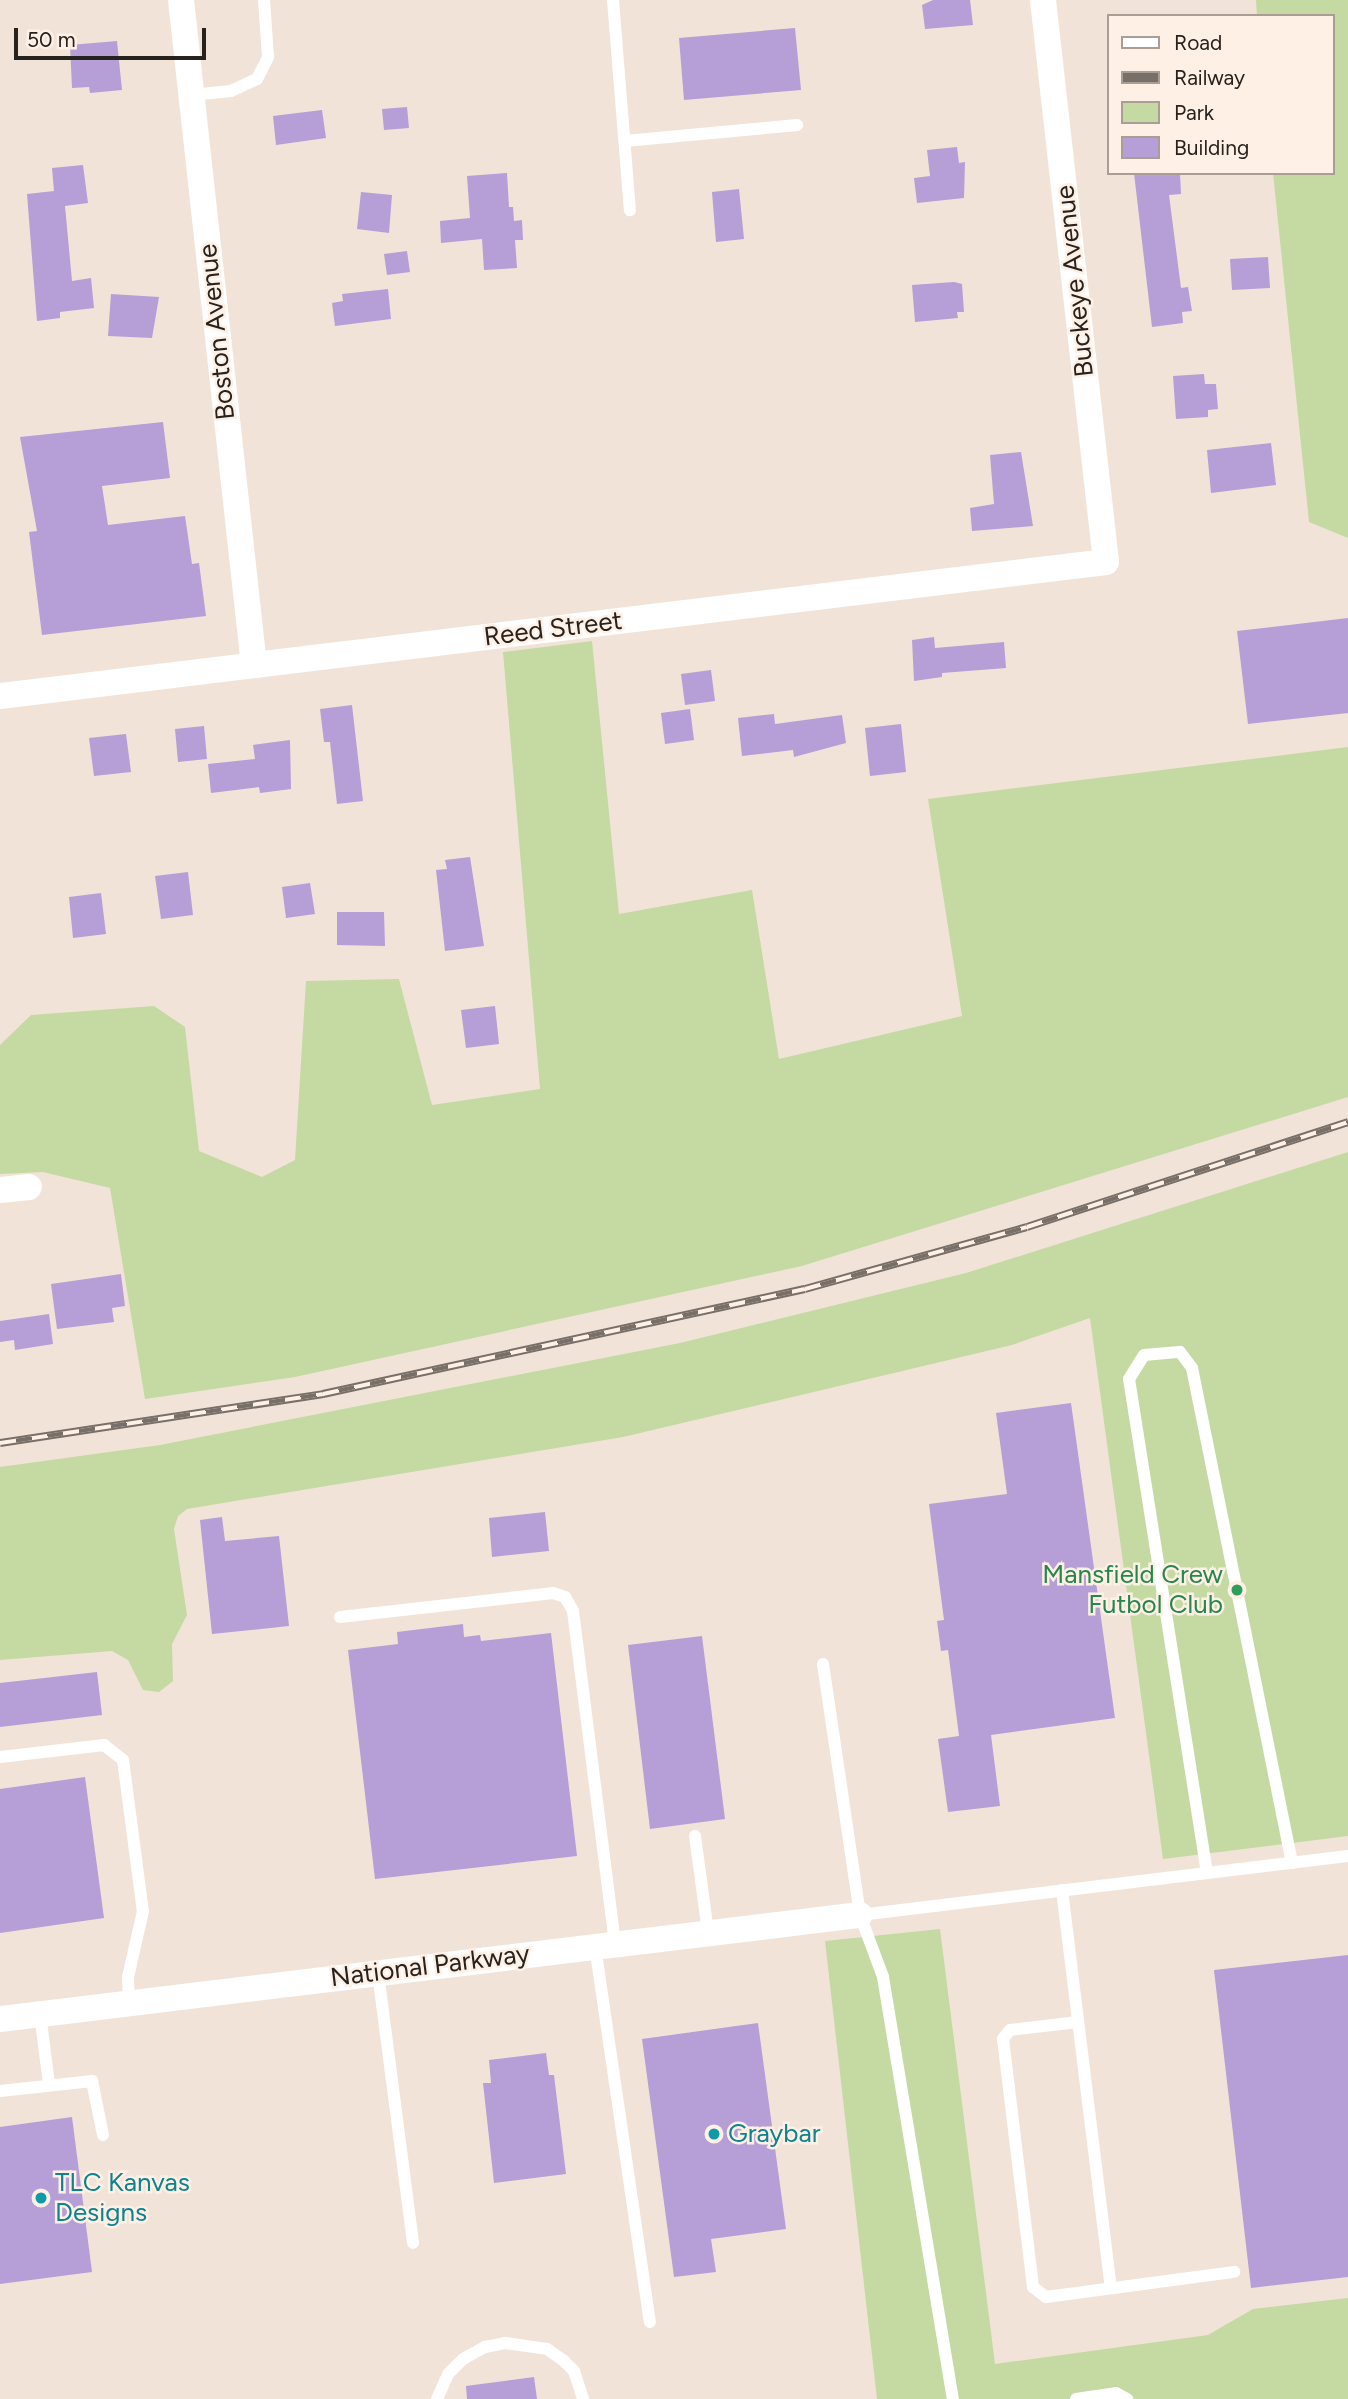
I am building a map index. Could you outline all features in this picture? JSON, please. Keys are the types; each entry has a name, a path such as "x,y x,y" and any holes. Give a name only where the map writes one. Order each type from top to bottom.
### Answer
{"street":[{"name":"Boston Avenue","path":"181,0 254,665"},
{"name":"Buckeye Avenue","path":"1043,0 1106,562"},
{"name":"Reed Street","path":"0,696 1106,562"},
{"path":"0,1191 29,1187"},
{"name":"National Parkway","path":"0,2019 860,1914"}],"lane":[{"path":"191,95 231,91 257,79 268,57 264,0"},
{"path":"613,0 630,210"},
{"path":"625,141 797,125"},
{"path":"1207,1873 1129,1379 1144,1355 1180,1352 1192,1368 1292,1863"},
{"path":"340,1617 553,1593 565,1597 573,1611 605,1944 650,2322"},
{"path":"824,1664 860,1914 887,1998 953,2399"},
{"path":"0,1757 104,1745 123,1760 143,1911 128,1977 129,2003"},
{"path":"695,1836 708,1932"},
{"path":"860,1914 1348,1856"},
{"path":"1062,1890 1111,2288"},
{"path":"378,1973 413,2243"},
{"path":"40,2014 48,2084"},
{"path":"1078,2022 1010,2030 1003,2039 1033,2287 1045,2297 1234,2272"},
{"path":"0,2091 92,2081 103,2135"},
{"path":"437,2399 448,2374 463,2359 485,2347 505,2343 547,2349 563,2360 574,2371 583,2399"},
{"path":"1076,2399 1116,2393 1127,2399"}],"green space":[{"path":"1256,0 1348,0 1348,538 1309,522 1273,175 1334,175 1334,14 1257,14"},
{"path":"592,641 619,914 752,890 779,1059 962,1016 928,799 1348,747 1348,1097 802,1266 295,1377 145,1399 110,1188 43,1172 0,1174 0,1045 31,1015 154,1006 185,1027 199,1151 262,1177 295,1160 306,981 399,979 432,1105 540,1089 503,652"},
{"path":"1348,1152 1348,1836 1163,1859 1090,1318 1012,1345 623,1437 187,1509 178,1516 174,1529 187,1615 172,1644 173,1681 159,1692 143,1690 128,1660 112,1651 0,1660 0,1467 160,1445 680,1343 966,1273"},
{"path":"940,1929 995,2364 1208,2335 1253,2309 1348,2298 1348,2399 877,2399 825,1941"}],"building":[{"path":"933,0 970,0 973,25 925,29 922,5"},
{"path":"795,28 801,90 684,100 679,38"},
{"path":"117,41 122,90 90,93 89,87 72,88 70,45"},
{"path":"407,107 409,128 384,130 382,109"},
{"path":"322,110 326,138 276,145 273,116"},
{"path":"957,147 959,163 965,162 964,198 917,203 914,178 930,176 927,150"},
{"path":"83,165 88,203 65,206 72,281 91,278 94,308 60,312 60,318 37,321 27,194 54,191 52,168"},
{"path":"507,173 509,207 513,207 514,221 522,220 523,240 515,240 517,268 484,270 482,239 441,243 440,221 470,218 467,176"},
{"path":"1134,175 1180,175 1181,194 1169,195 1181,288 1188,287 1192,311 1182,312 1183,323 1152,327"},
{"path":"739,189 744,239 716,242 712,192"},
{"path":"361,192 392,195 389,233 357,229"},
{"path":"407,251 410,272 387,275 384,254"},
{"path":"1268,257 1270,288 1232,290 1230,259"},
{"path":"954,282 962,284 964,312 957,312 958,318 915,322 912,285"},
{"path":"388,289 391,319 335,326 332,303 343,301 342,294"},
{"path":"111,294 159,297 152,338 108,336"},
{"path":"1204,374 1205,384 1216,384 1218,409 1208,410 1208,417 1176,419 1173,376"},
{"path":"163,422 170,478 102,486 108,525 185,516 192,564 199,563 206,616 42,635 29,532 37,531 20,437"},
{"path":"1271,443 1276,485 1211,493 1207,450"},
{"path":"1021,452 1033,526 972,531 970,508 994,504 990,455"},
{"path":"1348,618 1348,713 1248,724 1237,631"},
{"path":"934,637 935,648 1004,642 1006,668 942,673 942,677 914,681 912,640"},
{"path":"711,670 715,701 685,705 681,674"},
{"path":"352,705 363,801 337,804 330,742 324,742 320,709"},
{"path":"690,709 694,740 665,744 661,713"},
{"path":"774,714 775,724 842,715 846,743 794,757 793,750 742,756 738,718"},
{"path":"901,724 906,772 870,776 865,728"},
{"path":"204,726 207,759 178,762 175,729"},
{"path":"126,734 131,772 94,776 89,738"},
{"path":"290,740 291,789 260,793 259,787 211,793 208,764 255,759 253,745"},
{"path":"470,857 484,946 445,951 436,870 447,869 445,860"},
{"path":"188,872 193,915 161,919 155,876"},
{"path":"310,883 315,914 286,918 282,887"},
{"path":"101,893 106,934 73,938 69,897"},
{"path":"337,912 384,912 385,946 337,945"},
{"path":"495,1006 499,1044 466,1048 461,1010"},
{"path":"121,1274 125,1306 112,1308 114,1322 57,1329 51,1284"},
{"path":"49,1314 53,1344 15,1350 14,1340 0,1342 0,1321"},
{"path":"1071,1403 1115,1718 991,1735 1000,1806 948,1812 938,1739 959,1736 948,1650 941,1651 937,1621 944,1620 929,1504 1007,1494 996,1413"},
{"path":"545,1512 549,1551 492,1557 489,1518"},
{"path":"222,1517 225,1541 279,1536 289,1626 212,1634 200,1520"},
{"path":"463,1624 464,1637 480,1635 481,1641 551,1633 577,1856 375,1879 348,1650 398,1644 397,1632"},
{"path":"702,1636 725,1819 650,1829 628,1645"},
{"path":"97,1672 102,1715 0,1727 0,1683"},
{"path":"85,1777 104,1918 0,1933 0,1789"},
{"path":"1348,1955 1348,2277 1251,2288 1214,1970"},
{"name":"Graybar","path":"758,2023 786,2229 711,2239 716,2272 674,2277 642,2039"},
{"path":"546,2053 549,2075 554,2075 566,2174 494,2183 483,2083 491,2083 489,2060"},
{"name":"TLC Kanvas Designs","path":"72,2117 92,2272 0,2284 0,2127"},
{"path":"534,2377 537,2399 467,2399 466,2386"}],"railway":[{"path":"0,1443 323,1394 805,1289 1027,1227 1348,1122"}],"place":[{"name":"Mansfield Crew Futbol Club","path":"1237,1590"},
{"name":"Graybar","path":"714,2134"},
{"name":"TLC Kanvas Designs","path":"41,2198"}]}
